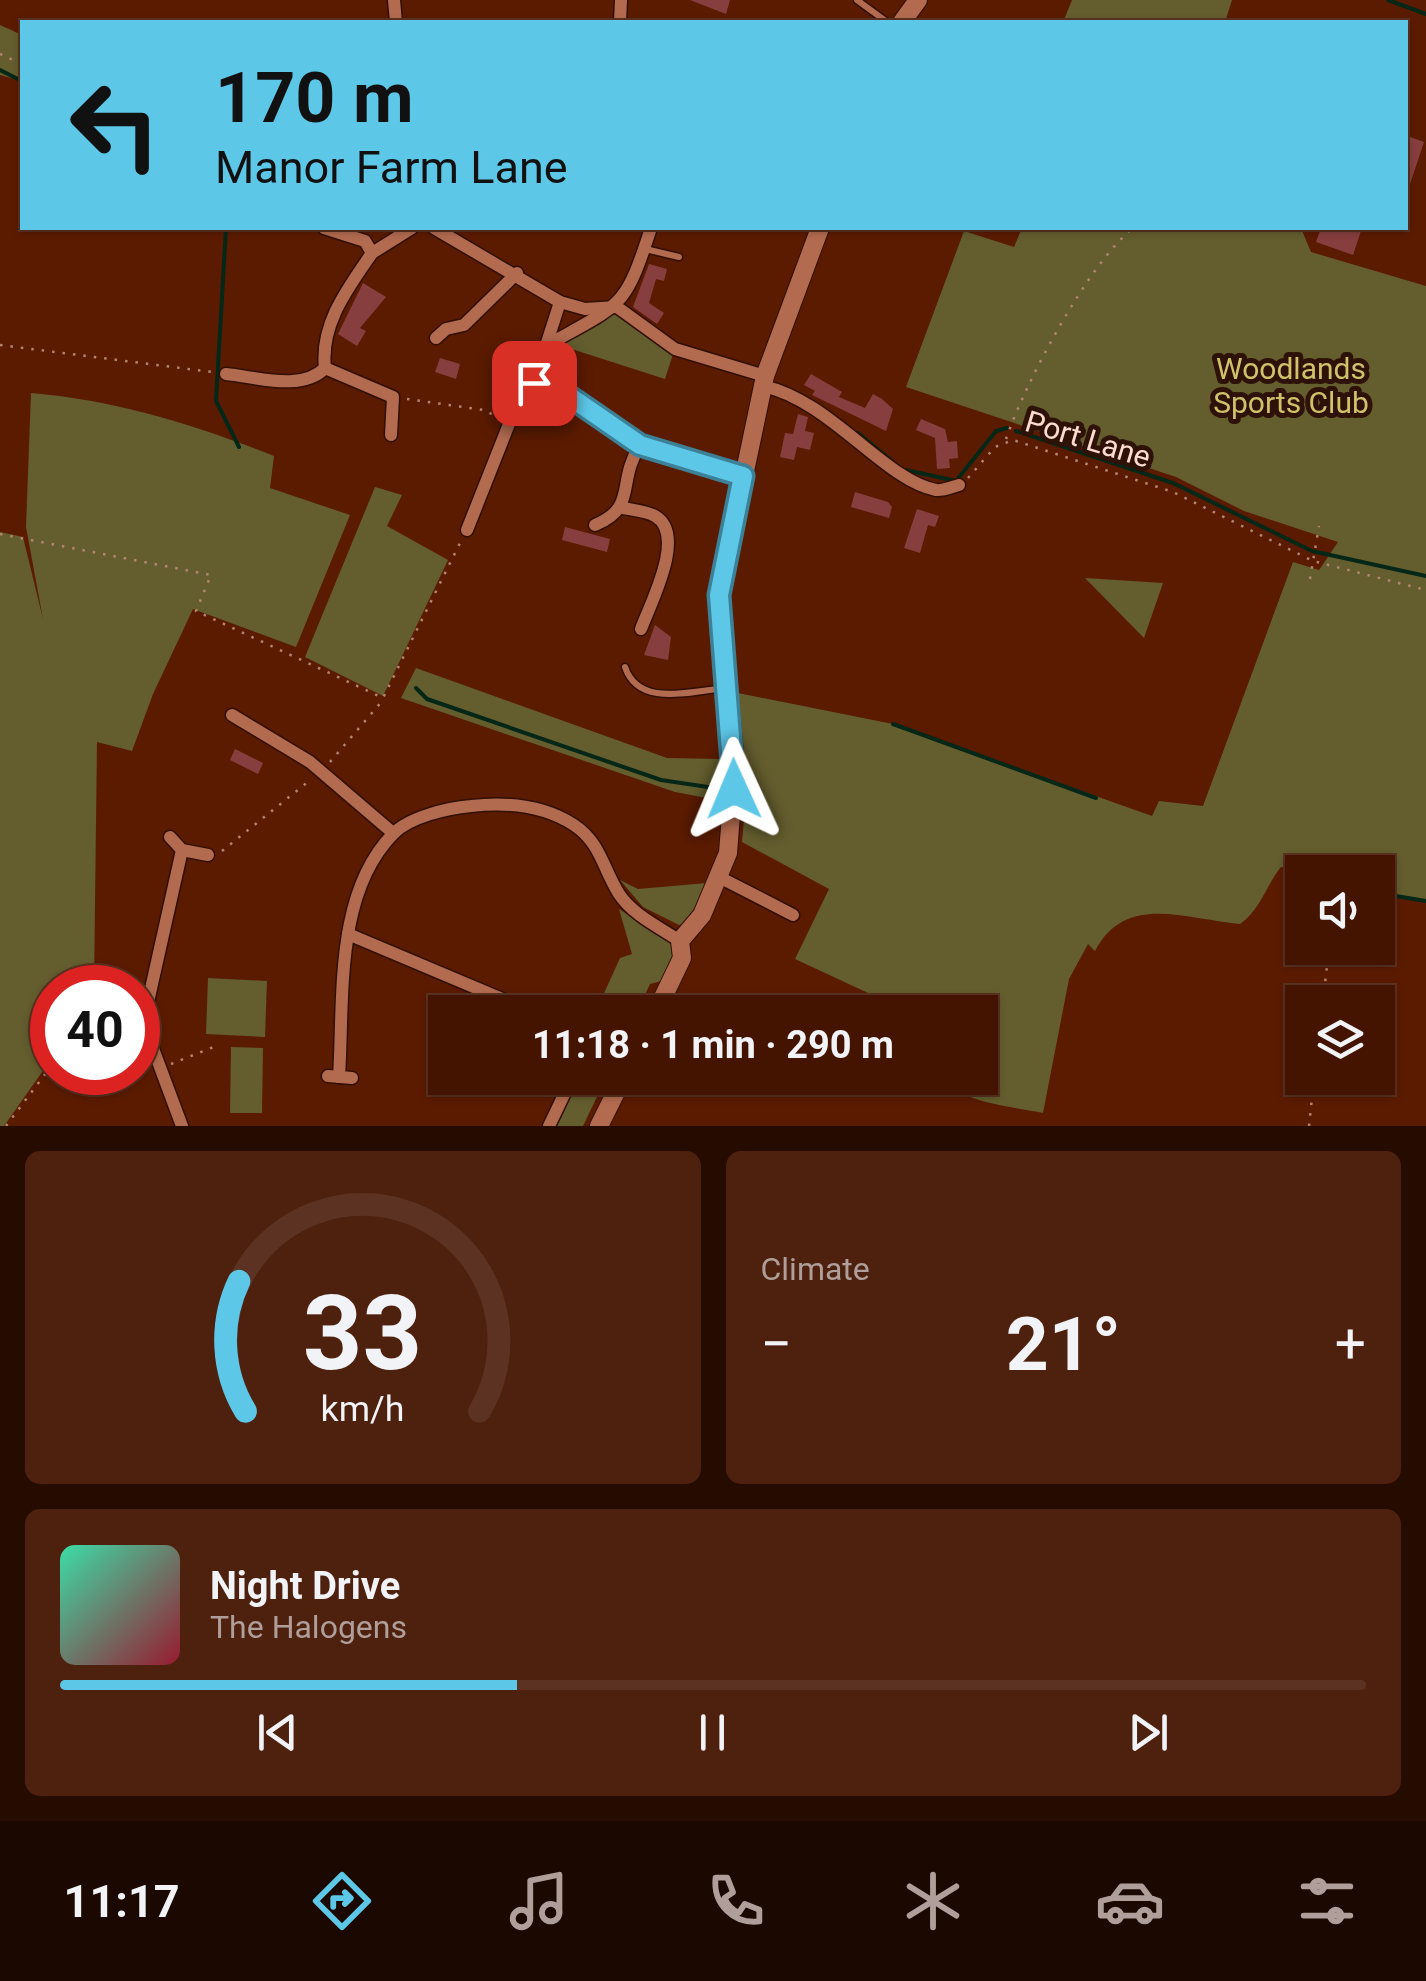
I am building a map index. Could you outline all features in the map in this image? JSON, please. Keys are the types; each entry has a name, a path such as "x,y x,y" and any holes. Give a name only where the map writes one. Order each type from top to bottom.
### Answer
{"street":[{"path":"330,230 365,241 372,253"},
{"path":"325,368 322,342 347,289 372,253 409,230"},
{"path":"438,230 560,302 585,310 616,307 687,355 788,392 910,478 938,490 958,485"},
{"path":"550,343 616,307 628,291 650,230"},
{"path":"680,940 692,931 719,877 734,816 735,763 719,595 764,381 819,230"},
{"path":"436,338 446,329 464,325 517,274"},
{"path":"467,530 510,423 534,383 550,343 560,302"},
{"path":"226,374 302,382 325,368"},
{"path":"325,368 393,397 392,435"},
{"path":"534,383 566,394 640,445 743,476"},
{"path":"595,524 623,508 628,465 640,445"},
{"path":"623,508 653,515 666,525 670,544 641,629"},
{"path":"232,715 320,771 393,833"},
{"path":"340,1077 348,934 362,884 393,833 445,810 526,805 550,813 597,844 615,886 634,910 680,940"},
{"path":"170,837 182,850 208,855"},
{"path":"182,850 148,1002 148,1035 182,1126"},
{"path":"719,877 793,915"},
{"path":"348,934 493,995"},
{"path":"664,995 682,958 680,940"},
{"path":"549,1126 564,1095"},
{"path":"599,1126 615,1095"}],"lane":[{"path":"857,0 885,20"},
{"path":"644,249 679,256"},
{"path":"625,668 633,683 652,694 728,688"}],"path":[{"path":"1006,440 1016,409 1078,299 1120,238 1130,230"},
{"path":"0,345 203,371"},
{"path":"393,397 484,410 510,423"},
{"name":"Port Lane","path":"958,485 1006,440 1173,492 1313,560 1426,590"},
{"path":"1310,579 1319,526"},
{"path":"208,855 219,854 320,771 384,698 467,530"},
{"path":"0,534 212,575 196,611 384,698"},
{"path":"161,1068 216,1046"},
{"path":"6,1126 30,1094"},
{"path":"1308,1126 1312,1095"}],"green space":[{"path":"1072,0 1232,0 1226,20 1064,20"},
{"path":"0,25 20,34 20,80 0,75"},
{"name":"Woodlands Sports Club","path":"1021,230 1302,230 1311,252 1426,286 1426,901 1395,896 1395,855 1285,855 1285,868 1281,867 1253,912 1240,924 1158,914 1123,922 1108,933 1095,951 1088,944 1069,979 1043,1113 967,1095 998,1095 998,995 872,995 795,959 829,889 742,842 746,797 733,692 893,724 1152,816 1159,801 1203,806 1293,562 1319,570 1338,542 1244,511 1176,477 906,387 964,231 1014,247"},
{"path":"614,314 673,354 665,379 556,344"},
{"path":"31,393 124,408 185,424 274,456 270,488 350,515 296,647 193,609 153,694 132,751 97,742 94,965 30,965 30,1089 4,1126 0,1126 0,532 23,537 43,619 26,527"},
{"path":"375,487 402,495 387,526 448,560 383,696 305,657"},
{"path":"1085,578 1163,583 1144,638"},
{"path":"416,668 667,758 721,759 723,801 675,792 401,698"},
{"path":"620,880 638,889 707,883 687,923 679,925 643,907"},
{"path":"619,909 673,944 675,956 665,980 650,984 645,995 603,995 620,958 632,954"},
{"path":"208,978 267,981 265,1037 206,1034"},
{"path":"231,1047 263,1048 262,1113 230,1113"},
{"path":"568,1095 598,1095 583,1126 554,1126"}],"building":[{"path":"690,0 730,0 726,14"},
{"path":"1408,136 1424,142 1408,190"},
{"path":"1320,230 1361,230 1353,255 1316,242"},
{"path":"649,264 667,269 664,281 656,279 649,303 664,313 657,324 633,307"},
{"path":"363,283 386,297 360,328 366,331 357,346 338,334"},
{"path":"440,358 460,364 456,379 435,372"},
{"path":"811,374 842,392 839,397 865,408 873,394 882,399 893,409 886,431 812,395 815,391 804,385"},
{"path":"798,414 808,417 805,431 814,433 810,450 797,447 794,460 780,457 785,433 793,434"},
{"path":"921,419 945,429 948,442 957,441 958,458 949,459 950,468 937,469 935,438 916,430"},
{"path":"855,492 888,502 892,507 889,518 851,507"},
{"path":"917,509 939,516 935,527 928,525 920,553 904,548"},
{"path":"565,527 610,539 607,552 562,540"},
{"path":"655,625 671,637 668,660 644,655"},
{"path":"235,749 263,763 258,774 230,760"}],"waterway":[{"path":"1388,0 1426,14"},
{"path":"0,70 20,80"},
{"path":"226,230 216,401 239,447"},
{"path":"906,470 956,481 996,431 1007,428"},
{"path":"1016,431 1173,483 1312,551 1426,576"},
{"path":"858,433 892,461"},
{"path":"416,688 427,699 661,780 708,787"},
{"path":"893,724 1096,798"},
{"path":"1395,896 1426,901"}],"route":[{"path":"534,383 566,394 619,426 640,445 743,476 719,595 731,708 734,789"}]}
